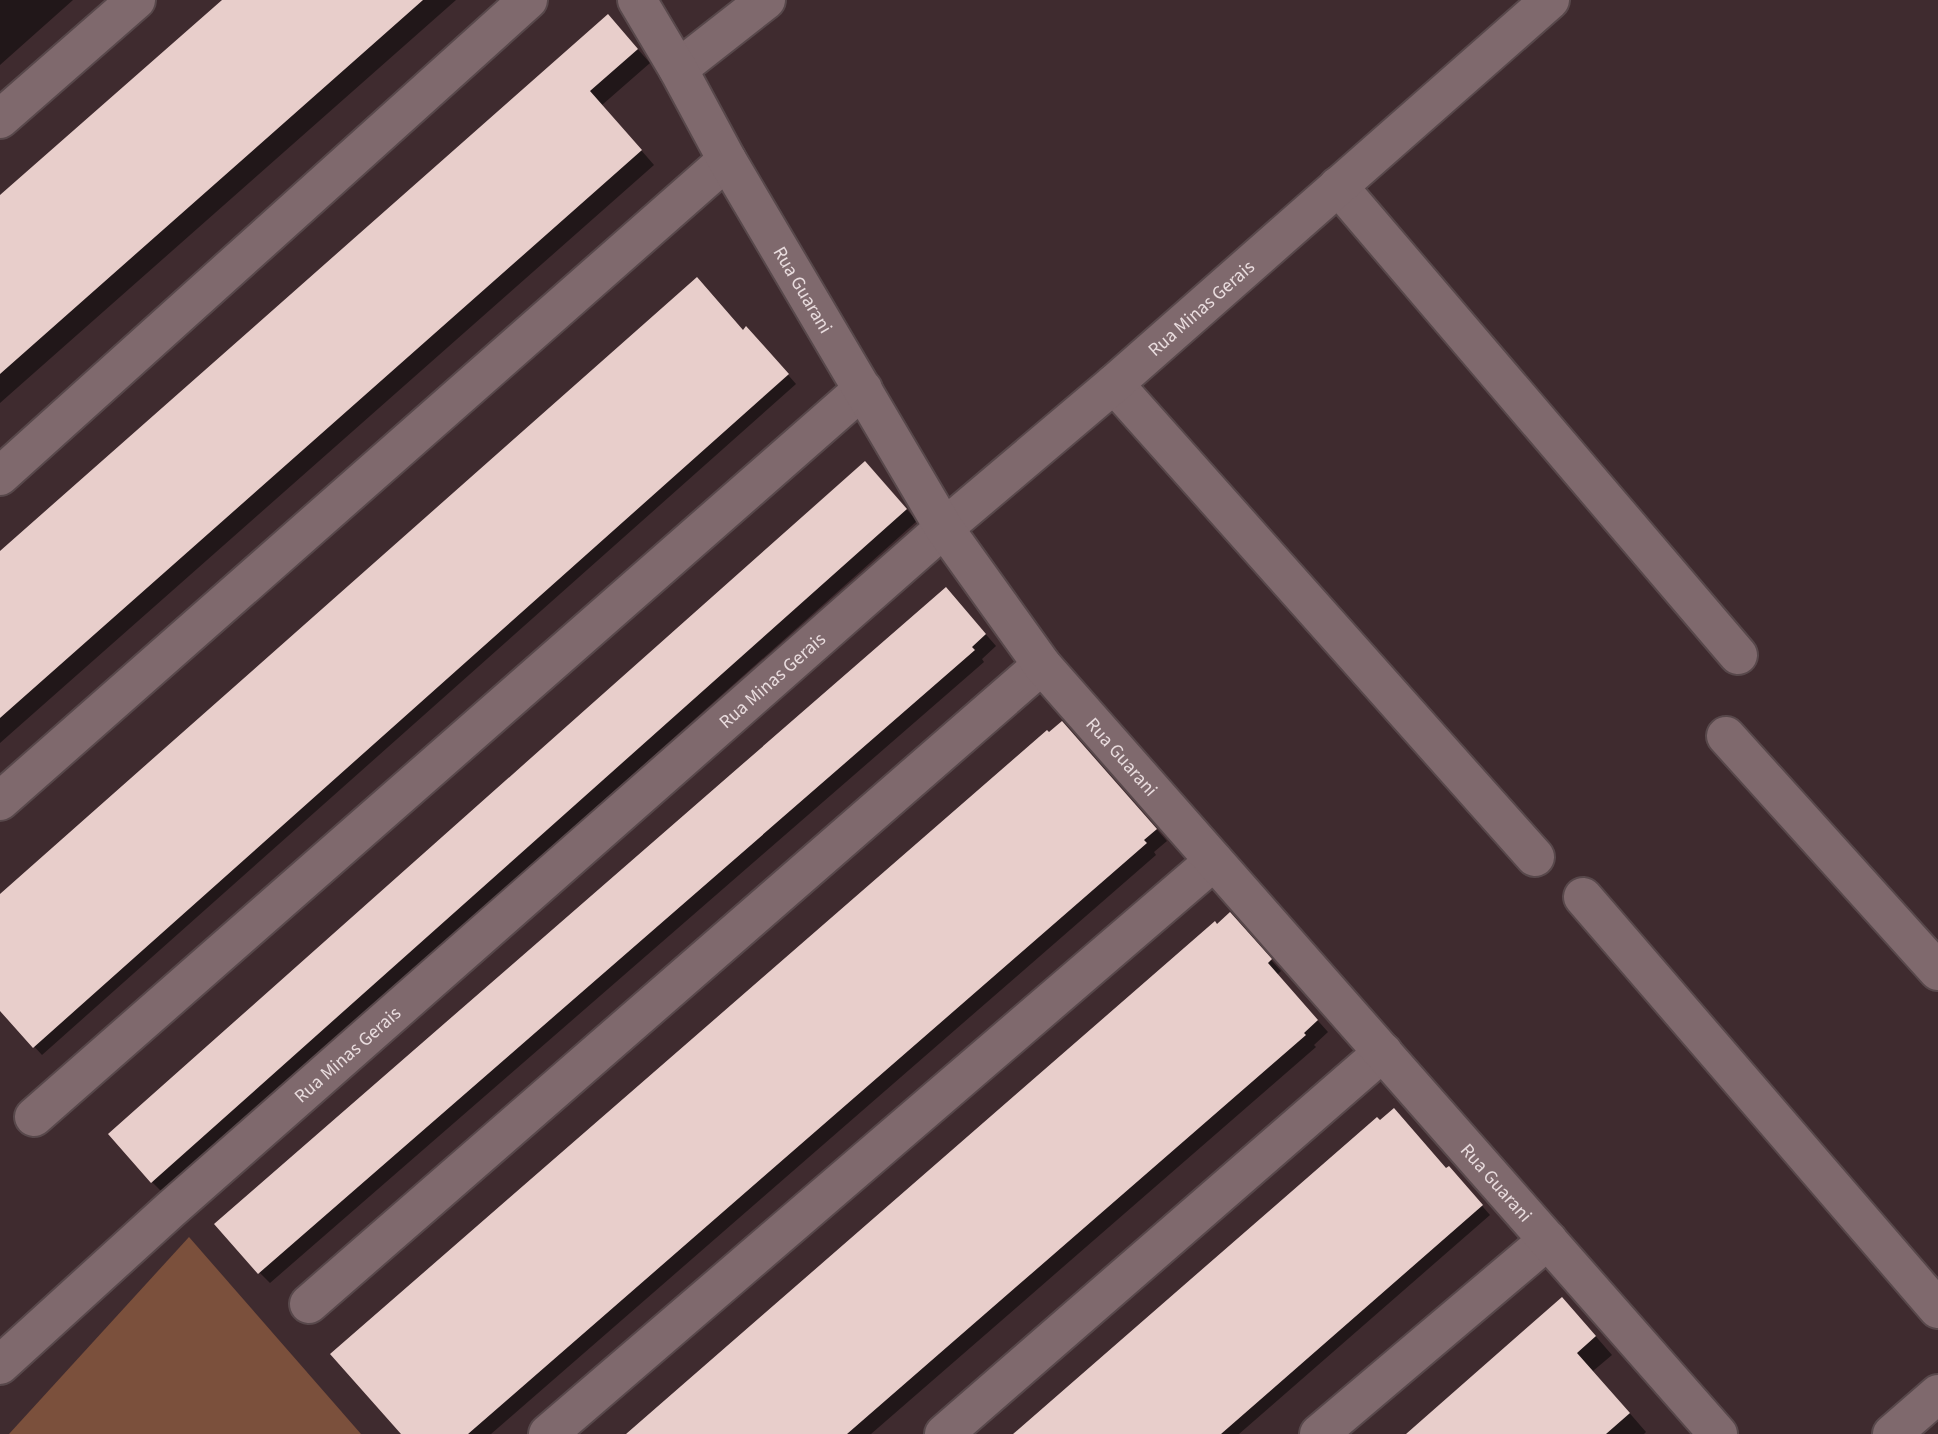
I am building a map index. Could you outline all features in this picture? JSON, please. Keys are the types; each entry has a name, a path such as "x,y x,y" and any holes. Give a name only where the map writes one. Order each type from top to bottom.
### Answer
{"street":[{"path":"0,119 135,0"},
{"path":"0,476 528,0"},
{"name":"Rua Guarani","path":"637,0 727,160 944,527 1042,665 1716,1433"},
{"path":"678,69 766,0"},
{"name":"Rua Minas Gerais","path":"0,1364 170,1210 944,527 1114,384 1549,0"},
{"path":"0,801 727,160"},
{"path":"1338,186 1738,654"},
{"path":"1114,384 1535,857"},
{"path":"34,1117 863,389"},
{"path":"309,1304 1042,665"},
{"path":"1726,736 1938,971"},
{"path":"548,1434 1214,861"},
{"path":"1583,897 1938,1309"},
{"path":"944,1434 1383,1052"},
{"path":"1319,1434 1548,1240"},
{"path":"1892,1434 1938,1394"}],"shaded area":[{"path":"189,1237 361,1434 9,1434"}],"building":[{"path":"222,0 423,0 0,374 0,195"},
{"path":"608,14 638,49 590,91 642,150 0,718 0,551"},
{"path":"697,277 743,330 746,326 789,374 33,1048 0,1011 0,894"},
{"path":"865,461 907,509 151,1183 108,1134"},
{"path":"946,587 986,634 972,647 975,650 258,1274 214,1224"},
{"path":"1062,721 1157,829 1144,840 1147,843 468,1434 401,1434 330,1354 1047,730 1049,732"},
{"path":"1230,912 1272,959 1268,963 1318,1020 1304,1033 1306,1035 847,1434 626,1434 1215,921 1217,924"},
{"path":"1394,1108 1446,1168 1449,1166 1483,1205 1221,1434 1013,1434 1377,1117 1380,1120"},
{"path":"1562,1297 1596,1336 1577,1353 1630,1413 1606,1434 1406,1434"}]}
